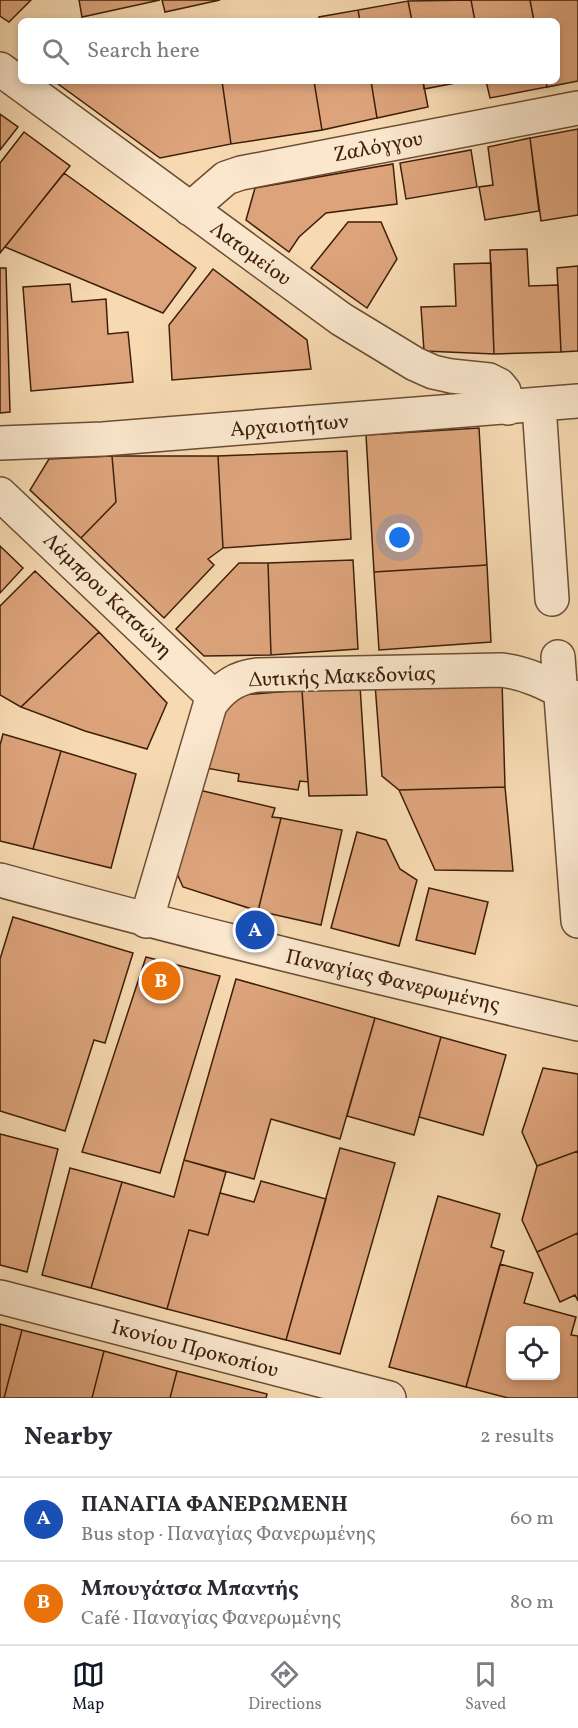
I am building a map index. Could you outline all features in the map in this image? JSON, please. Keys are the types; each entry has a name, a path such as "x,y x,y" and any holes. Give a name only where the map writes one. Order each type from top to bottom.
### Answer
{"street":[{"name":"Λατομείου","path":"0,69 18,82"},
{"name":"Λατομείου","path":"20,84 341,319 415,364 451,376 489,380 499,385 523,407"},
{"name":"Ζαλόγγου","path":"190,209 226,178 241,172 578,108"},
{"name":"Αρχαιοτήτων","path":"0,442 103,439 578,401"},
{"path":"523,407 552,599"},
{"name":"Λάμπρου Κατσώνη","path":"0,494 214,698"},
{"path":"558,657 569,695 578,921"},
{"name":"Δυτικής Μακεδονίας","path":"214,698 236,681 258,675 501,670 535,678 569,695"},
{"path":"146,921 207,711 214,698"},
{"name":"Παναγίας Φανερωμένης","path":"0,880 146,921 578,1024"},
{"name":"Ικονίου Προκοπίου","path":"0,1297 390,1398"}],"building":[{"path":"0,0 31,0 9,22 0,16"},
{"path":"79,0 160,0 82,17"},
{"path":"162,0 220,0 165,12"},
{"path":"471,0 530,0 533,18 474,18"},
{"path":"471,0 474,18 411,18 408,1"},
{"path":"530,0 578,0 578,81 547,87 546,84 560,84 560,18 533,18"},
{"path":"408,1 411,18 359,18 358,10"},
{"path":"358,10 359,18 319,18"},
{"path":"58,84 222,84 231,144 160,158"},
{"path":"222,84 314,84 322,130 231,144"},
{"path":"314,84 371,84 377,118 322,130"},
{"path":"371,84 424,84 428,107 377,118"},
{"path":"423,84 450,84 424,89"},
{"path":"487,84 546,84 547,87 490,98"},
{"path":"0,114 18,127 0,150"},
{"path":"578,129 578,215 541,221 530,138"},
{"path":"24,132 70,166 0,253 0,163"},
{"path":"530,138 539,211 485,220 479,187 493,185 488,147"},
{"path":"471,150 477,187 406,199 400,163"},
{"path":"393,164 397,204 326,213 299,237 289,252 246,220 255,188"},
{"path":"64,173 196,268 163,313 5,247"},
{"path":"348,222 381,222 397,259 367,308 311,268"},
{"path":"527,249 529,286 558,285 561,352 494,354 490,250"},
{"path":"491,263 494,354 424,351 421,307 456,306 454,264"},
{"path":"578,266 578,351 561,352 557,268"},
{"path":"0,268 6,268 10,412 0,413"},
{"path":"213,269 307,340 311,369 172,380 169,325"},
{"path":"70,284 72,302 106,299 108,334 128,332 133,382 31,391 23,287"},
{"path":"479,428 487,565 374,572 366,435"},
{"path":"347,451 351,539 223,548 218,456"},
{"path":"112,456 116,502 81,538 30,490 49,459"},
{"path":"112,456 218,456 223,548 208,559 214,565 164,618 81,538 116,502"},
{"path":"0,546 23,568 0,593"},
{"path":"353,560 358,649 271,655 268,563"},
{"path":"239,563 268,563 271,655 204,656 176,629"},
{"path":"487,565 491,642 379,650 374,572"},
{"path":"35,571 99,632 21,707 0,695 0,606"},
{"path":"99,632 167,703 147,749 85,731 21,707"},
{"path":"502,681 505,787 399,790 382,776 375,684"},
{"path":"360,686 367,795 309,796 302,690"},
{"path":"302,690 308,782 300,781 298,790 238,781 239,774 206,768 228,696"},
{"path":"3,734 61,751 33,849 0,841 0,745"},
{"path":"61,751 136,774 111,868 33,849"},
{"path":"505,787 513,871 435,870 399,790"},
{"path":"199,790 275,808 272,817 281,818 258,911 183,887 175,869"},
{"path":"281,818 342,830 321,925 258,911"},
{"path":"357,832 386,840 400,869 417,880 399,946 331,928"},
{"path":"429,888 488,902 475,954 416,940"},
{"path":"13,917 133,953 105,1043 94,1040 65,1131 0,1111 0,959"},
{"path":"146,957 220,976 160,1173 82,1152"},
{"path":"236,979 375,1018 340,1139 271,1119 254,1179 184,1160"},
{"path":"375,1018 441,1037 414,1135 347,1116"},
{"path":"441,1037 506,1055 483,1135 419,1117"},
{"path":"543,1068 578,1074 578,1151 537,1166 522,1132"},
{"path":"0,1134 58,1149 27,1272 0,1265"},
{"path":"340,1148 395,1163 340,1354 286,1340"},
{"path":"578,1151 578,1233 537,1252 522,1220 537,1166"},
{"path":"184,1160 226,1172 208,1235 189,1230 167,1309 91,1288 122,1182 174,1197"},
{"path":"70,1168 122,1182 91,1288 42,1275"},
{"path":"261,1181 326,1199 286,1340 167,1309 189,1230 208,1235 220,1193 254,1202"},
{"path":"438,1196 500,1214 491,1247 504,1251 466,1387 389,1367"},
{"path":"578,1233 578,1301 575,1295 560,1302 537,1252"},
{"path":"500,1264 533,1273 524,1303 576,1317 571,1335 578,1336 578,1398 508,1398 466,1387"},
{"path":"0,1324 22,1330 4,1398 0,1398"},
{"path":"22,1330 104,1351 92,1398 4,1398"},
{"path":"104,1351 177,1371 170,1398 92,1398"},
{"path":"177,1371 267,1394 266,1398 170,1398"}],"place":[{"name":"ΠΑΝΑΓΙΑ ΦΑΝΕΡΩΜΕΝΗ","path":"255,930"},
{"name":"Μπουγάτσα Μπαντής","path":"161,981"}]}
